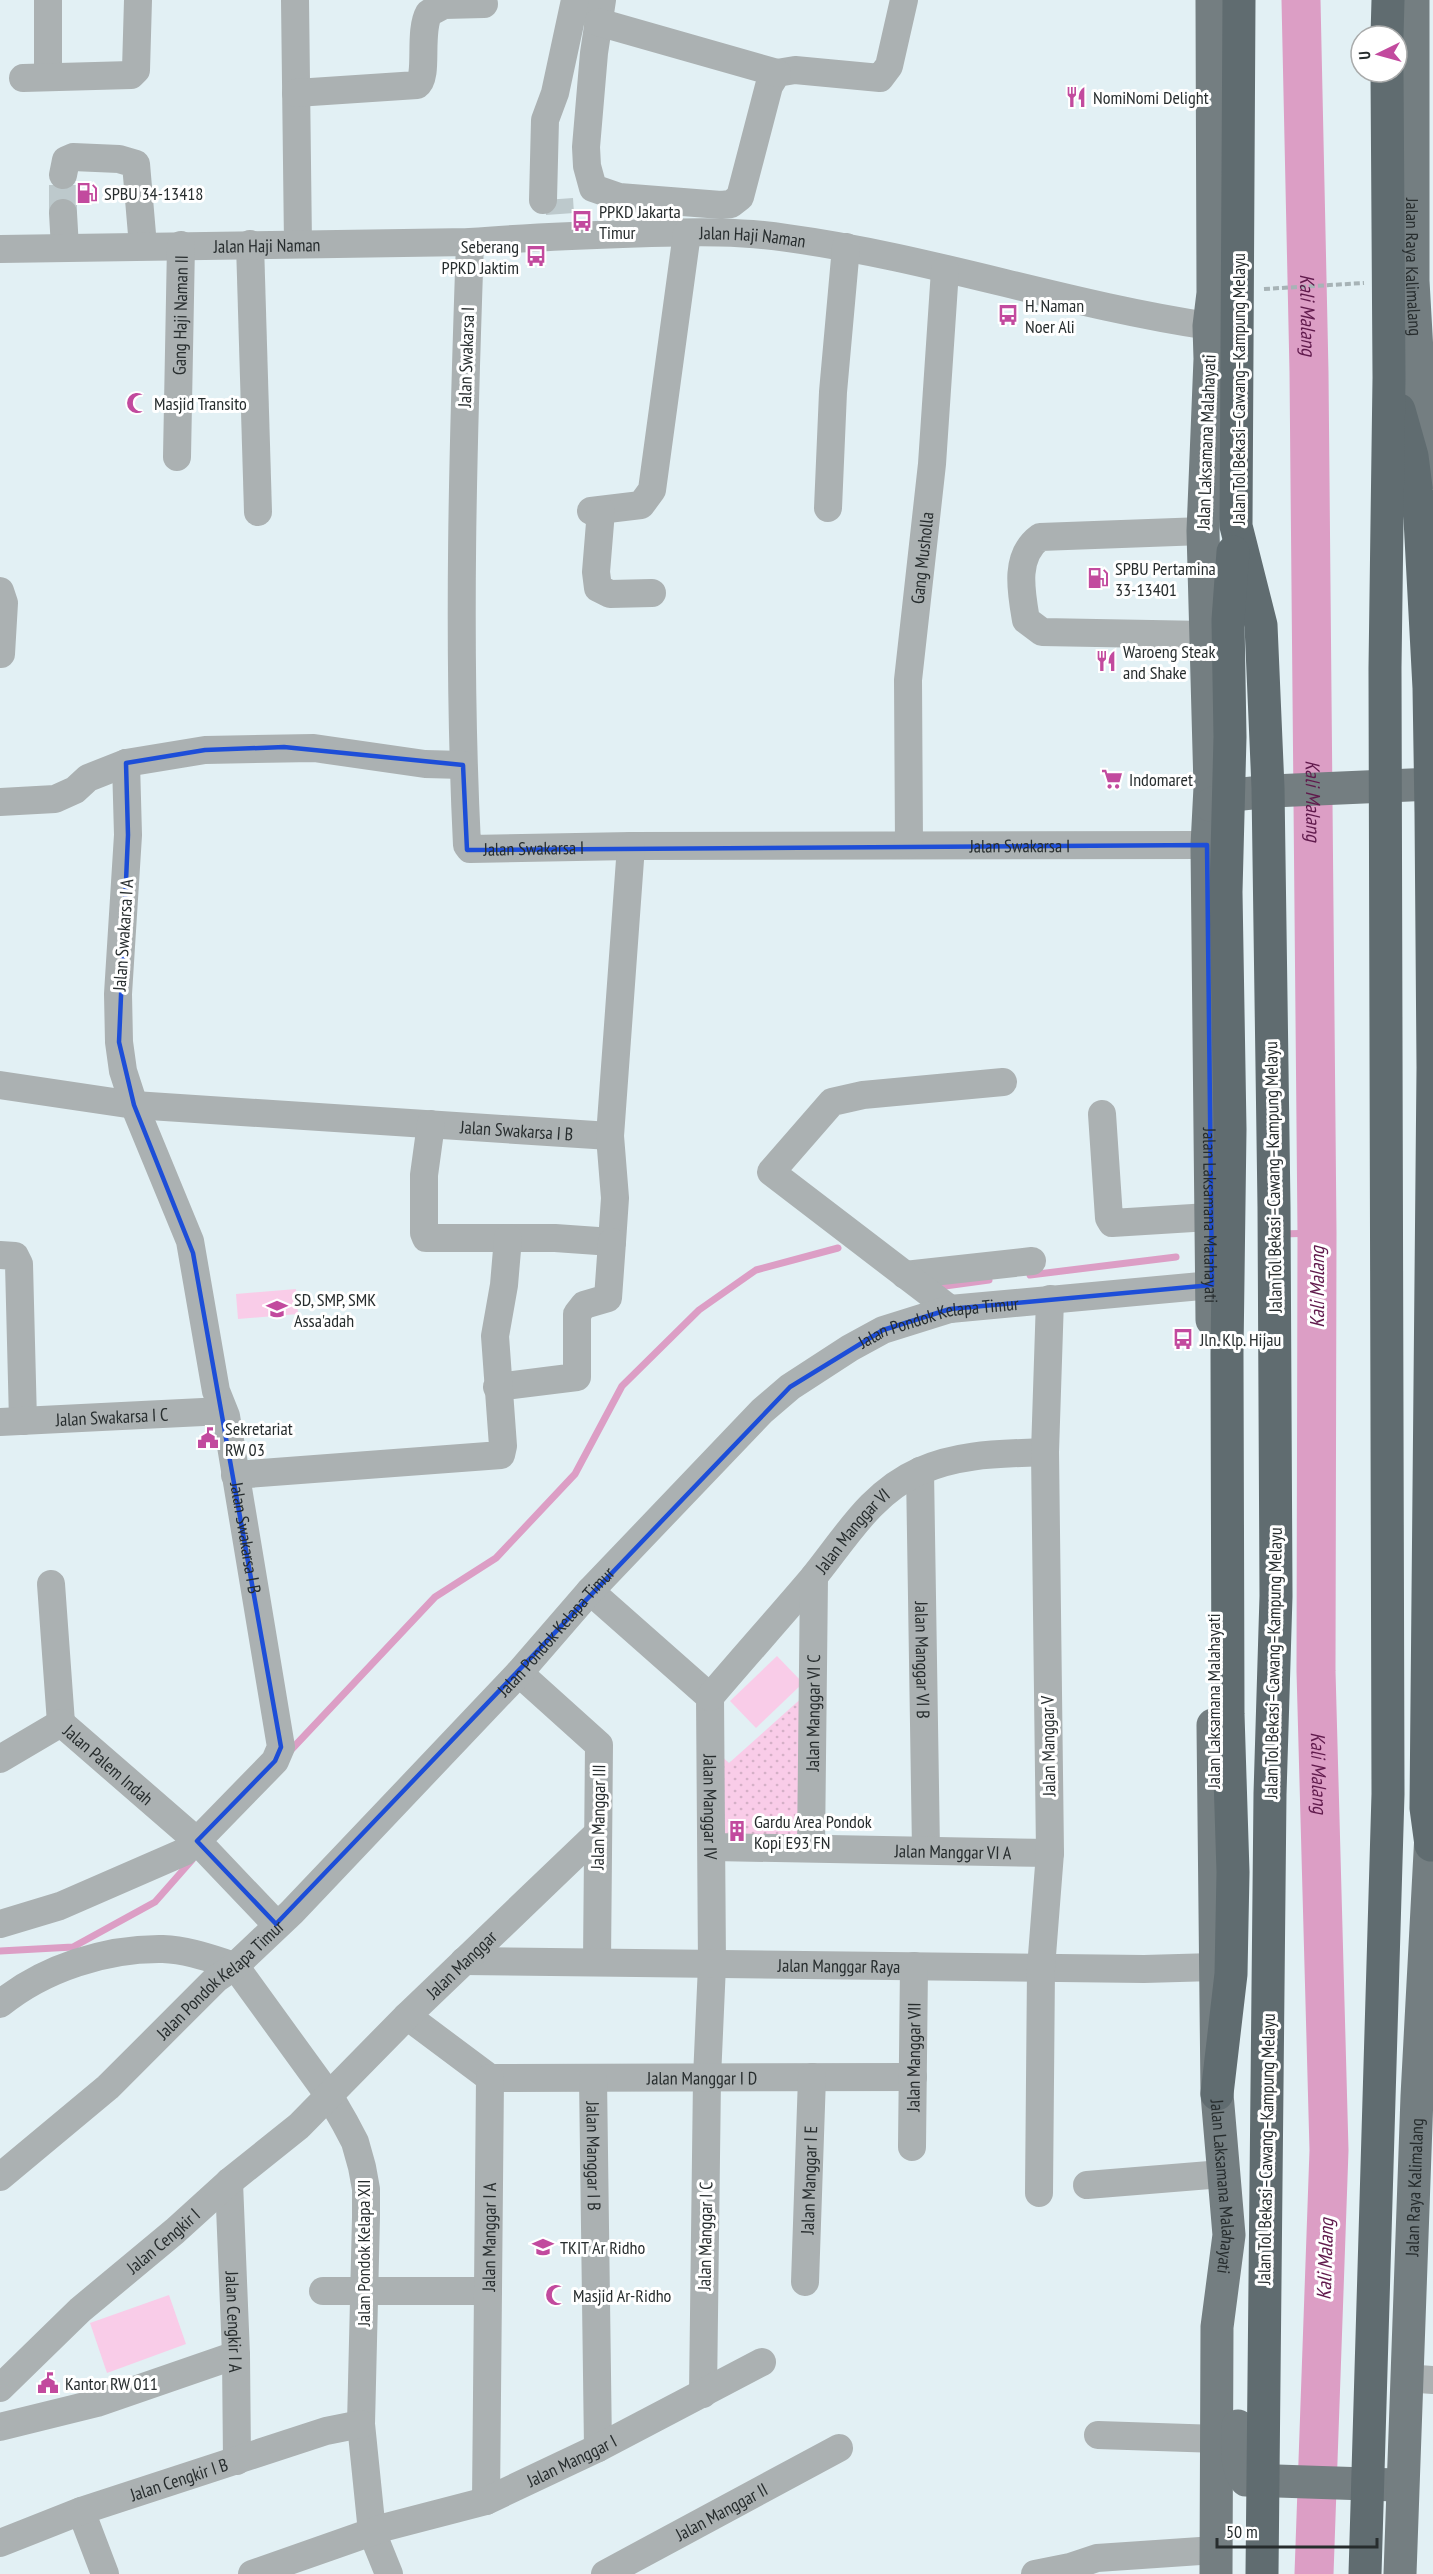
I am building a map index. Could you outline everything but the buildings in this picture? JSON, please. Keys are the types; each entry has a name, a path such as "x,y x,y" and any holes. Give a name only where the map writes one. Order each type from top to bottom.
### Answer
{"highway":[{"name":"Jalan Tol Bekasi–Cawang–Kampung Melayu","path":"1239,0 1236,526 1261,625 1269,788 1276,1596 1270,1794 1262,2574"},
{"path":"1387,24 1388,0"},
{"path":"1365,2574 1388,1794 1385,668 1389,378 1387,84"},
{"path":"1389,378 1414,467 1420,519 1429,688 1432,1091 1426,1808 1431,1845"},
{"path":"1217,2094 1231,1974 1233,1872 1228,1714 1227,1353 1230,1129 1226,892 1230,737 1228,620 1236,526"}],"main road":[{"name":"Jalan Laksamana Malahayati","path":"1212,0 1213,293 1209,326 1210,359 1203,531 1206,635 1218,795 1207,845 1209,1217 1212,1285 1214,1967 1217,2094 1222,2174 1229,2235 1217,2327 1218,2439 1215,2562"},
{"name":"Jalan Raya Kalimalang","path":"1413,0 1433,641"},
{"path":"1218,795 1433,784"},
{"name":"Jalan Raya Kalimalang","path":"1400,2574 1401,2485 1419,2379 1433,1801"},
{"path":"1229,2235 1241,2474 1246,2480 1253,2481 1401,2485"}],"street":[{"path":"48,0 36,77 131,75 136,70 139,54 138,0"},
{"path":"296,0 298,244"},
{"path":"552,217 560,120 555,93 574,0"},
{"path":"777,73 769,86 740,197 731,204 619,197 594,188 587,166 594,53 600,11 777,73 795,70 880,78 889,66 904,0"},
{"path":"296,93 417,85 424,75 422,32 429,13 444,5 484,4"},
{"path":"565,44 594,53"},
{"path":"63,175 66,160 73,157 119,159 136,164 143,246"},
{"path":"63,213 65,248"},
{"name":"Jalan Haji Naman","path":"0,249 470,242 552,217 687,233 777,236 846,247 1034,292 1209,326"},
{"path":"652,593 610,594 598,588 596,511 640,506 652,490 687,233"},
{"name":"Jalan Swakarsa I","path":"470,242 461,563 463,765 467,845 470,849 631,846 1207,845"},
{"path":"250,244 258,512"},
{"name":"Gang Haji Naman II","path":"177,457 181,245"},
{"path":"828,508 834,381 846,247"},
{"name":"Gang Musholla","path":"909,845 908,680 932,464 945,270"},
{"path":"1203,531 1040,537 1030,544 1024,554 1021,590 1026,620 1042,632 1206,635"},
{"path":"0,591 4,603 1,654"},
{"path":"0,802 55,799 75,790 88,778 126,764 205,750 284,747 355,752 425,764 463,765"},
{"name":"Jalan Swakarsa I A","path":"126,764 127,865 117,1018 123,1071 134,1105"},
{"path":"497,1387 577,1377 577,1314 584,1305 608,1298 615,1198 610,1136 631,846"},
{"path":"950,1309 771,1172 832,1102 863,1095 1004,1082"},
{"name":"Jalan Swakarsa I B","path":"0,1085 134,1105 610,1136"},
{"name":"Jalan Swakarsa I B","path":"134,1105 190,1241 216,1391 223,1411 235,1476 281,1747 275,1761 194,1846"},
{"path":"1102,1114 1109,1218 1112,1223 1209,1217"},
{"path":"431,1124 424,1175 425,1237 429,1239 508,1238 612,1242"},
{"path":"235,1476 498,1456 502,1453 495,1336 504,1285 508,1238"},
{"path":"0,1255 15,1256 19,1264 12,1421"},
{"path":"905,1275 1032,1261"},
{"name":"Jalan Pondok Kelapa Timur","path":"0,2177 108,2087 216,1979 235,1966 292,1911 519,1673 590,1591 762,1411 790,1387 883,1330 950,1309 1212,1285"},
{"name":"Jalan Manggar V","path":"1039,2193 1041,1968 1050,1853 1045,1452 1050,1299"},
{"name":"Jalan Swakarsa I C","path":"12,1421 223,1411"},
{"name":"Jalan Manggar VI","path":"710,1697 814,1577 862,1512 903,1480 920,1471 967,1456 1045,1452"},
{"name":"Jalan Manggar VI B","path":"920,1471 926,1850"},
{"name":"Jalan Manggar VI C","path":"811,1848 814,1577"},
{"path":"51,1584 61,1723"},
{"path":"590,1591 710,1697"},
{"name":"Jalan Manggar III","path":"519,1673 599,1745 597,1962"},
{"name":"Jalan Manggar IV","path":"707,2078 712,1965 713,1847 710,1697"},
{"name":"Jalan Palem Indah","path":"0,1759 61,1723 194,1846 226,1870 276,1924"},
{"name":"Jalan Manggar","path":"330,2097 407,2016 597,1834"},
{"path":"0,1924 60,1906 194,1846"},
{"name":"Jalan Manggar VI A","path":"713,1847 1050,1853"},
{"path":"0,2004 51,1972 89,1960 132,1951 165,1949 193,1953 235,1966"},
{"name":"Jalan Manggar Raya","path":"464,1960 712,1965 1214,1967"},
{"name":"Jalan Pondok Kelapa XII","path":"235,1966 330,2097 355,2142 364,2178 365,2293 361,2424 372,2532 389,2574"},
{"name":"Jalan Manggar VII","path":"912,2147 914,1966"},
{"path":"407,2016 490,2078"},
{"name":"Jalan Manggar I E","path":"805,2282 812,2077"},
{"name":"Jalan Manggar I D","path":"490,2078 913,2077"},
{"name":"Jalan Manggar I A","path":"486,2501 490,2078"},
{"name":"Jalan Manggar I B","path":"594,2078 598,2448"},
{"name":"Jalan Manggar I C","path":"703,2394 707,2078"},
{"name":"Jalan Cengkir I","path":"0,2388 80,2310 175,2231 229,2182 299,2126 330,2097"},
{"path":"1087,2185 1222,2174"},
{"name":"Jalan Cengkir I A","path":"229,2182 236,2355 237,2461"},
{"path":"323,2291 365,2293 488,2291"},
{"path":"0,2427 97,2403 236,2355"},
{"name":"Jalan Manggar I","path":"252,2574 372,2532 486,2501 598,2448 762,2362"},
{"name":"Jalan Cengkir I B","path":"0,2543 81,2511 326,2431 361,2424"},
{"path":"1098,2435 1218,2439"},
{"name":"Jalan Manggar II","path":"605,2574 839,2448"},
{"path":"81,2511 105,2574"},
{"path":"1035,2574 1070,2567 1097,2558 1215,2562"},
{"path":"1070,2567 1098,2574"}],"path":[{"path":"1260,289 1356,284"}],"highlighted area":[{"path":"284,747 463,765 467,850 1207,845 1212,1285 950,1309 883,1330 790,1387 276,1924 197,1841 275,1761 281,1747 193,1253 134,1105 119,1042 128,835 126,763 205,750"}],"shaded area":[{"path":"296,1289 298,1314 238,1319 236,1294"},
{"path":"777,1656 803,1683 756,1728 730,1701"},
{"path":"805,1695 805,1843 701,1841 704,1740 729,1763"},
{"path":"169,2295 186,2344 107,2373 90,2323"}],"waterway":[{"name":"Kali Malang","path":"1301,0 1309,372 1317,1233 1316,1671 1329,2150 1314,2574"},
{"path":"1282,1234 1317,1233"},
{"path":"290,1751 435,1597 496,1558 575,1474 622,1386 699,1310 756,1270 838,1248"},
{"path":"1030,1275 1176,1257"},
{"path":"945,1286 989,1280"},
{"path":"0,1951 73,1947 155,1902 192,1860"}],"tunnel":[{"path":"63,175 63,213"},
{"path":"559,199 560,214"}],"place":[{"name":"NomiNomi Delight","path":"1076,97"},
{"name":"SPBU 34-13418","path":"87,193"},
{"name":"PPKD Jakarta Timur","path":"582,221"},
{"name":"Seberang PPKD Jaktim","path":"536,256"},
{"name":"H. Naman Noer Ali","path":"1008,315"},
{"name":"Masjid Transito","path":"137,403"},
{"name":"SPBU Pertamina 33-13401","path":"1098,578"},
{"name":"Waroeng Steak and Shake","path":"1106,661"},
{"name":"Indomaret","path":"1112,779"},
{"name":"SD, SMP, SMK Assa'adah","path":"277,1309"},
{"name":"Jln. Klp. Hijau","path":"1183,1339"},
{"name":"Sekretariat RW 03","path":"208,1438"},
{"name":"Gardu Area Pondok Kopi E93 FN","path":"737,1831"},
{"name":"TKIT Ar Ridho","path":"543,2247"},
{"name":"Masjid Ar-Ridho","path":"556,2295"},
{"name":"Kantor RW 011","path":"48,2383"}]}
